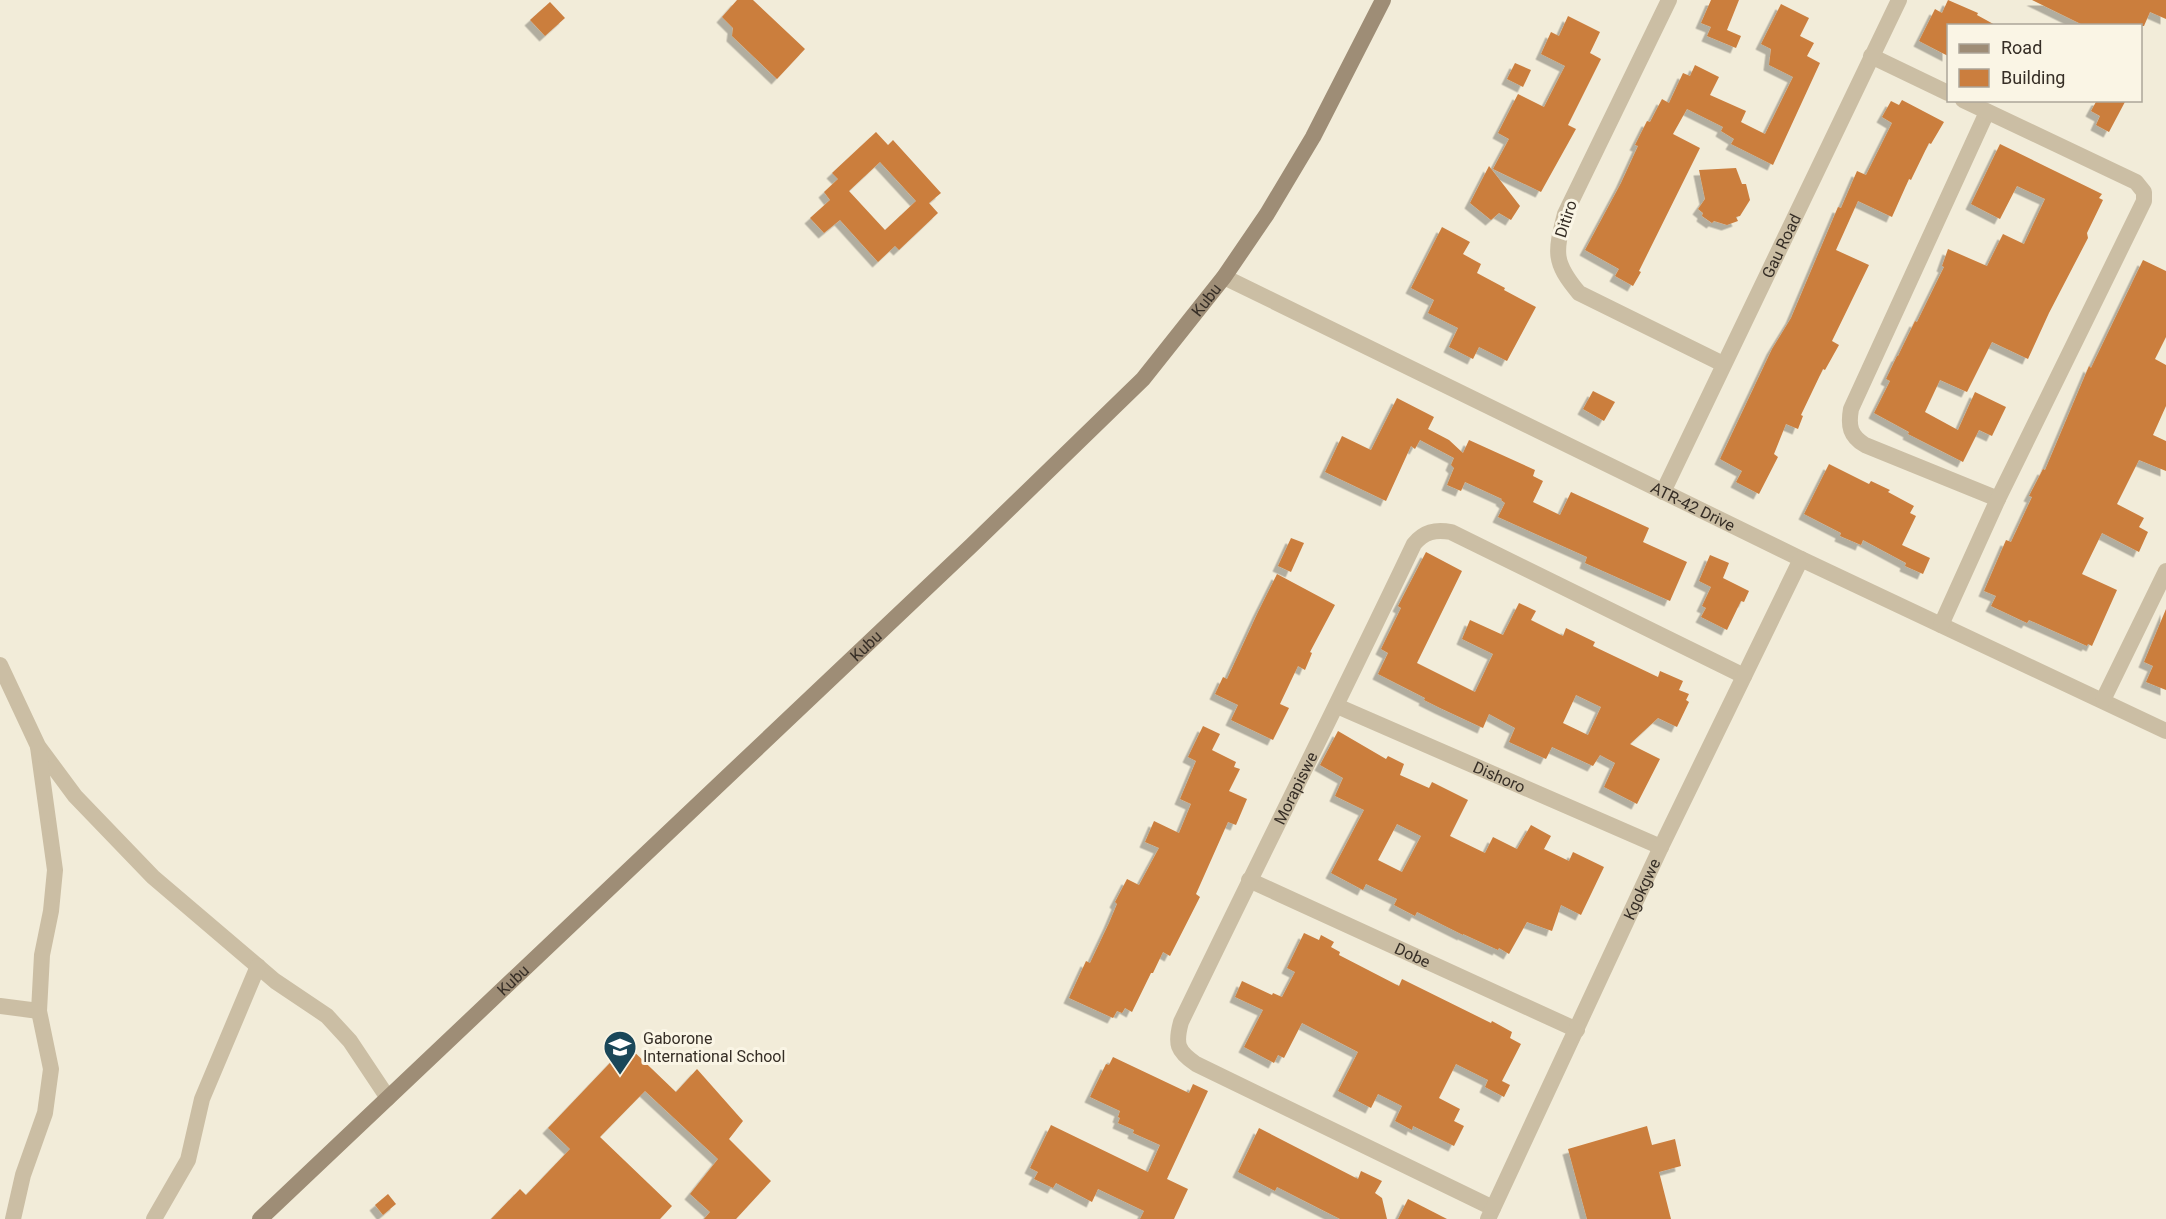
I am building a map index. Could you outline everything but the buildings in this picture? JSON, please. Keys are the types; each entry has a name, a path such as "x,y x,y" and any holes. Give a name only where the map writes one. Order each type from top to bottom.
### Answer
{"main road":[{"name":"Kubu","path":"260,1219 1143,379 1224,277 1267,214 1313,136 1383,0"}],"street":[{"name":"Ditiro","path":"1669,0 1564,214 1558,239 1557,257 1563,274 1579,293 1723,364"},
{"name":"Gau Road","path":"1663,492 1899,0"},
{"path":"1871,56 1947,93"},
{"path":"1941,625 1998,499 2144,201 2144,192 2136,182 1967,102"},
{"path":"1987,112 1851,409 1849,418 1850,430 1856,439 1865,445 1998,499"},
{"name":"ATR-42 Drive","path":"1224,277 1801,559 2166,731"},
{"name":"Morapiswe","path":"1490,1214 1196,1064 1179,1048 1178,1035 1181,1022 1414,544 1422,534 1442,530 1451,532 1744,676"},
{"name":"Kgokgwe","path":"1490,1214 1661,847 1801,559"},
{"path":"2103,700 2160,599 2166,571"},
{"path":"0,665 38,746 75,796 153,877 275,981 327,1016 350,1041 388,1098"},
{"name":"Dishoro","path":"1337,706 1661,847"},
{"path":"13,1219 23,1175 45,1113 51,1070 39,1011 42,955 51,911 55,870 38,746"},
{"name":"Dobe","path":"1250,880 1577,1030"},
{"path":"154,1219 188,1160 202,1099 258,966"},
{"path":"0,1006 39,1011"}],"place":[{"name":"Gaborone International School","path":"620,1076"}]}
